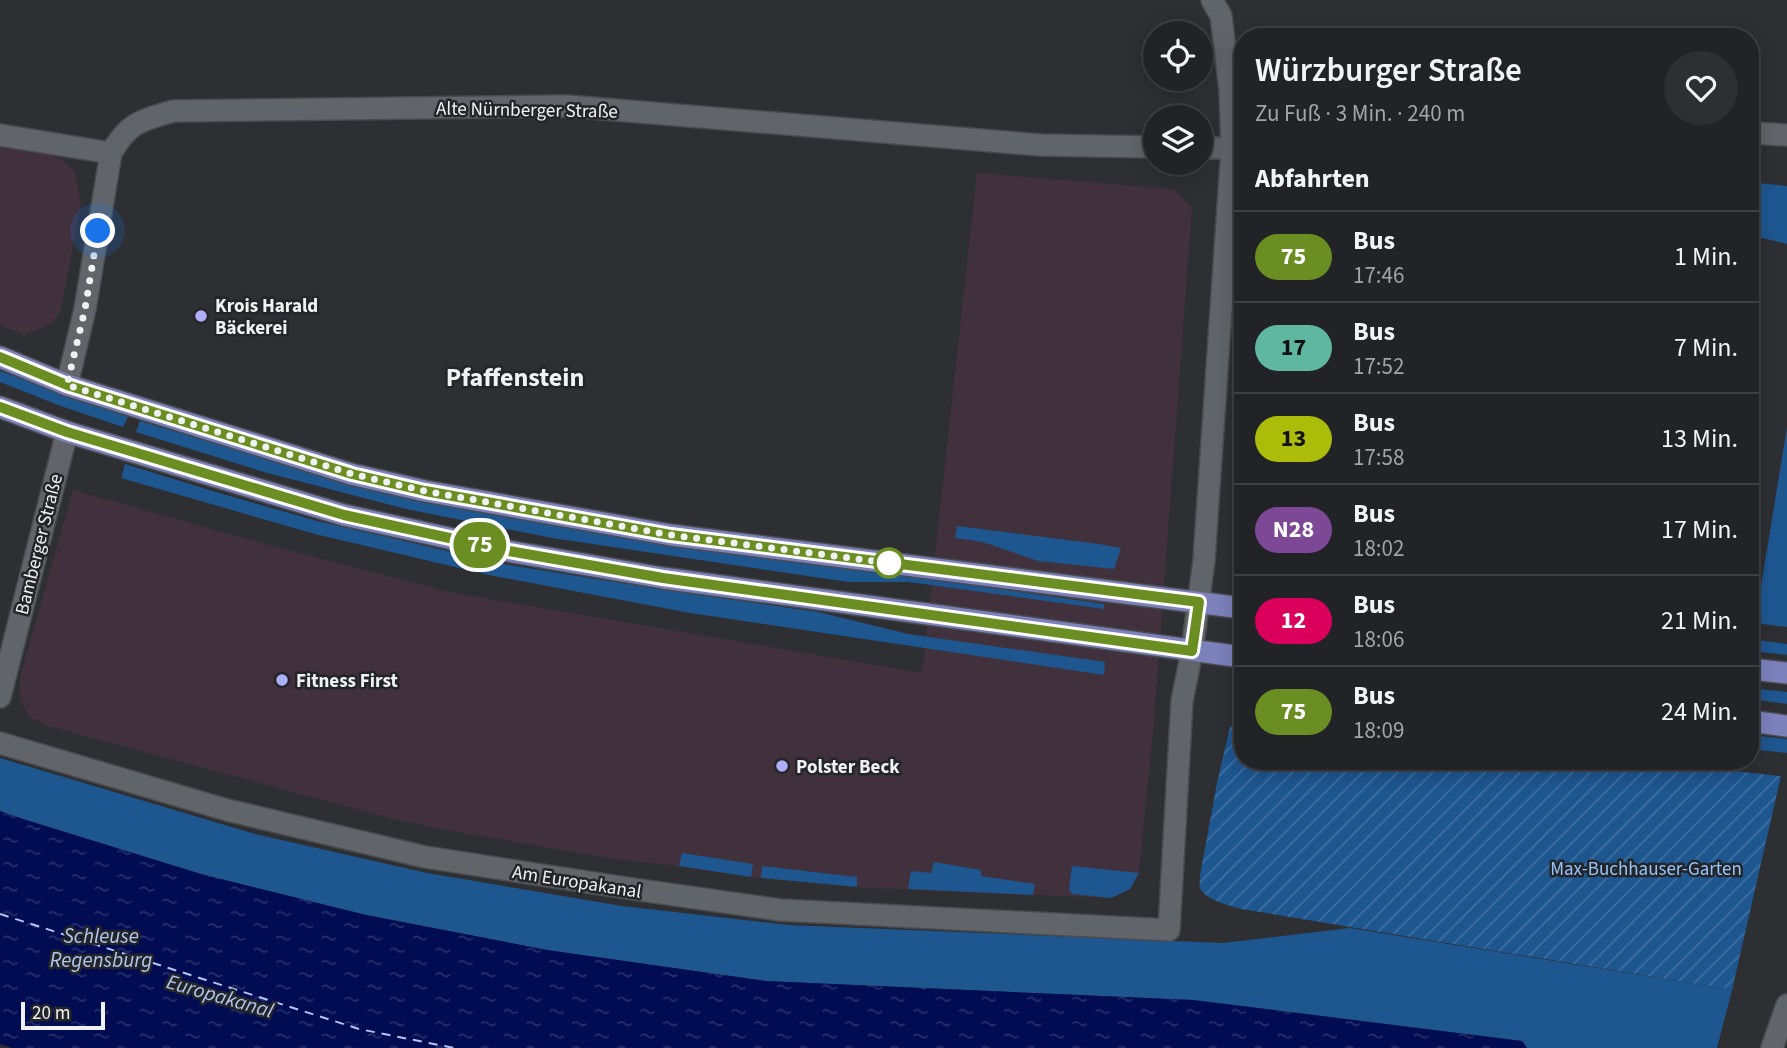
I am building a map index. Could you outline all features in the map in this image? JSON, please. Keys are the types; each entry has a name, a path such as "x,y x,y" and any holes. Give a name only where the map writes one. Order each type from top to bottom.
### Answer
{"main road":[{"path":"0,357 67,385 352,474 425,491 671,535 1234,607"},
{"path":"0,407 67,432 344,515 509,551 663,578 1234,656"},
{"path":"1759,670 1787,673"},
{"path":"1759,722 1787,726"}],"street":[{"path":"1212,0 1221,16 1234,123"},
{"name":"Alte Nürnberger Straße","path":"111,153 122,134 139,121 173,111 567,106 1041,145 1143,147"},
{"path":"1759,133 1787,135"},
{"path":"0,135 111,153 85,309 67,385"},
{"path":"1213,148 1234,148"},
{"path":"1192,651 1204,560 1234,185"},
{"name":"Bamberger Straße","path":"0,697 67,432"},
{"name":"Am Europakanal","path":"0,743 227,810 438,859 780,910 1169,930 1182,701 1192,651"},
{"path":"1772,1048 1787,1005"}],"shaded area":[{"path":"0,148 49,154 65,162 75,172 81,203 61,310 53,323 24,335 0,325"},
{"path":"977,173 1173,189 1192,207 1154,722 1139,873 1130,889 1111,898 866,888 751,877 622,860 393,819 48,726 29,717 20,699 20,677 73,490 449,592 922,673"}],"green space":[{"path":"1759,183 1787,186 1787,244 1759,237"},
{"path":"0,371 128,417 123,427 58,405 0,382"},
{"path":"140,421 308,471 595,531 1104,604 1104,609 909,582 848,582 552,538 406,509 264,472 136,432"},
{"path":"1787,427 1787,627 1759,624 1759,598"},
{"path":"125,464 317,521 504,564 818,612 908,634 1105,662 1104,675 690,613 489,575 315,534 121,478"},
{"path":"957,526 1121,548 1114,569 1038,561 983,542 955,538"},
{"path":"1759,640 1787,644 1787,655 1759,652"},
{"path":"1759,689 1787,692 1787,704 1759,700"},
{"name":"Max-Buchhauser-Garten","path":"1234,725 1234,770 1725,770 1781,776 1732,990 1242,909 1211,898 1202,891 1200,875 1230,727"},
{"path":"1759,736 1787,739 1787,753 1759,750"},
{"path":"0,758 255,834 427,873 622,906 789,925 1223,943 1350,928 1732,990 1717,1048 1527,1048 1522,1041 1193,1000 765,981 547,950 366,915 201,874 0,811"},
{"path":"682,853 753,864 751,877 679,866"},
{"path":"934,862 981,870 981,876 1035,884 1033,895 908,889 911,871 931,873"},
{"path":"762,866 857,877 857,887 761,878"},
{"path":"1072,866 1139,873 1130,889 1111,898 1072,894 1069,889"}],"water":[{"name":"Schleuse Regensburg","path":"0,811 201,874 366,915 547,950 765,981 1193,1000 1522,1041 1527,1048 12,1048 0,1044"}],"ferry route":[{"path":"0,914 359,1029 454,1048"}],"bus line":[{"name":"75","path":"0,357 67,385 352,474 425,491 671,535 1199,602 1192,651 663,578 509,551 344,515 67,432 0,407"}],"place":[{"name":"Krois Harald Bäckerei","path":"201,316"},
{"name":"Fitness First","path":"282,680"},
{"name":"Polster Beck","path":"782,766"}],"district":[{"name":"Pfaffenstein","path":"515,377"}],"route":[{"path":"98,231 85,309 67,385 352,474 425,491 671,535 889,563"}],"water label":[{"name":"Europakanal","path":"220,996"}]}
